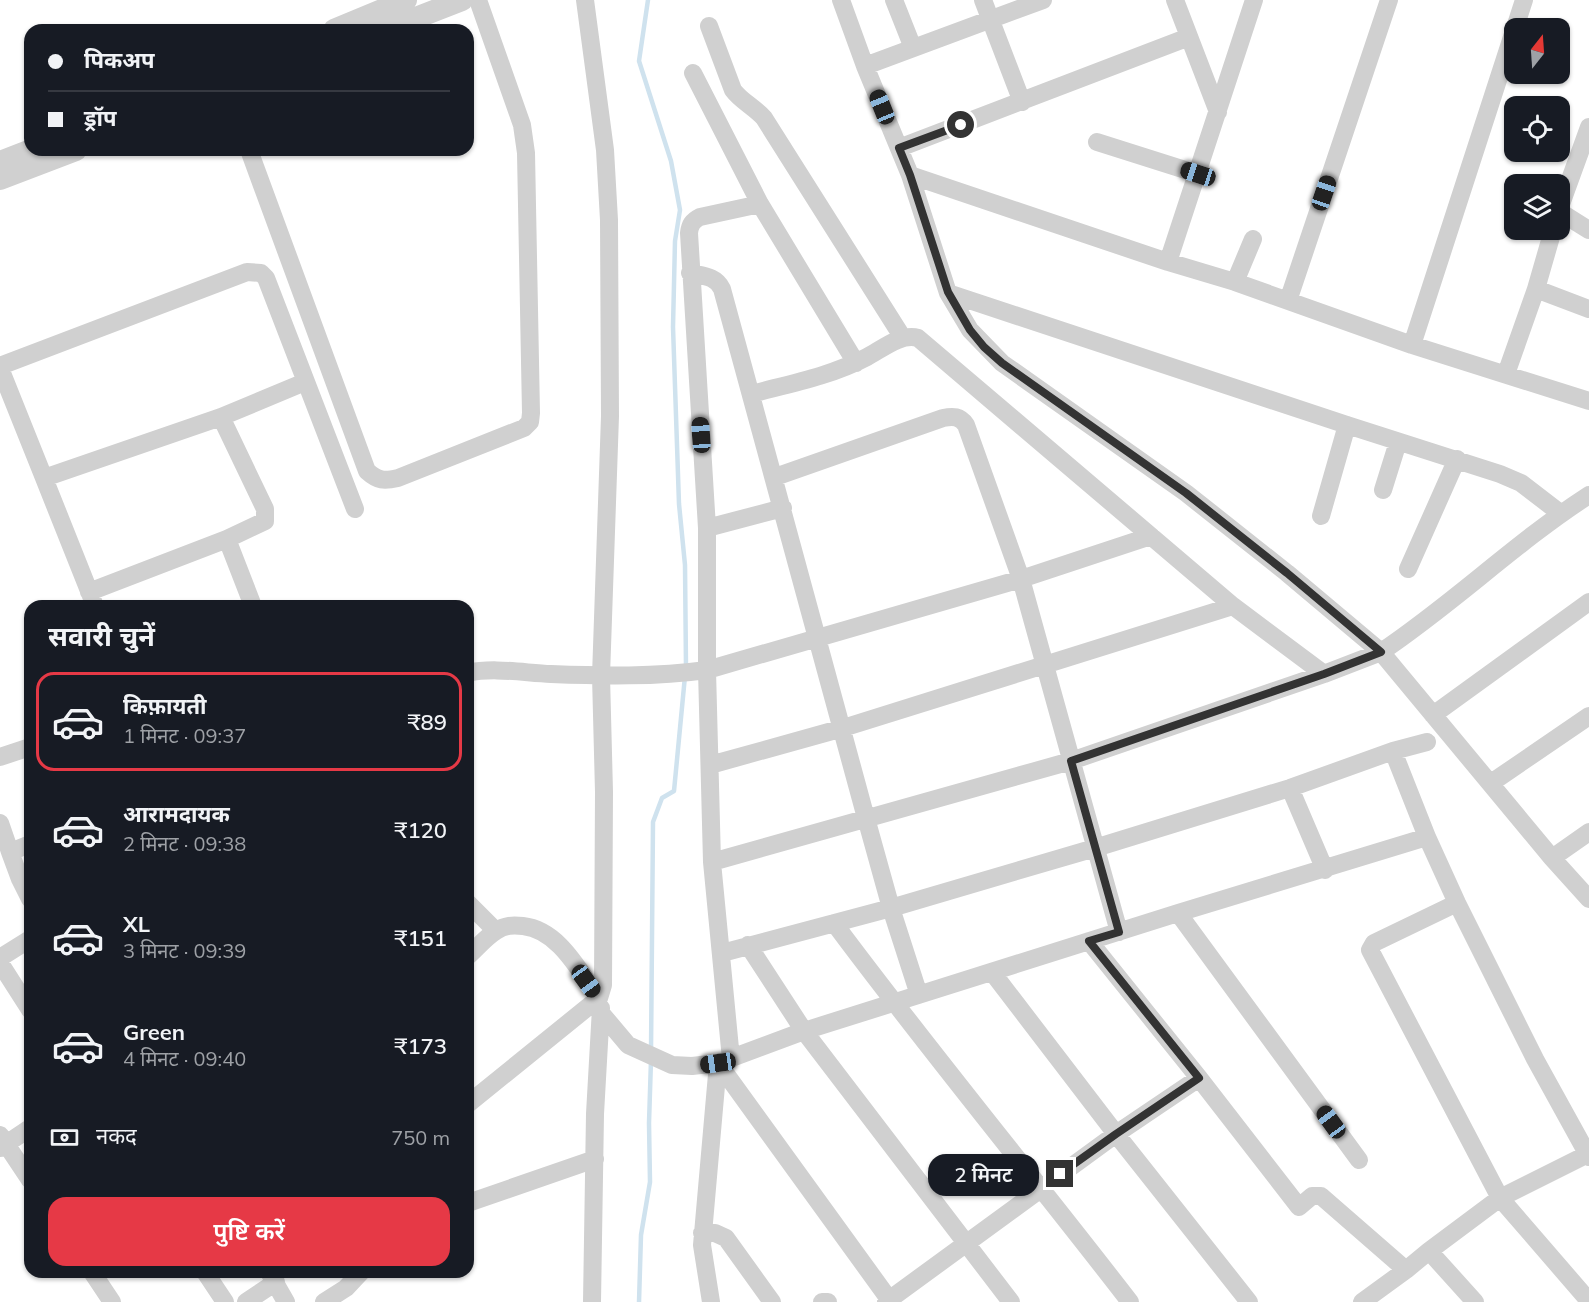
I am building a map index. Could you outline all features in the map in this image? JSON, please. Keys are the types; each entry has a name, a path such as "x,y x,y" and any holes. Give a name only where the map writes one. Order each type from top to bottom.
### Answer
{"street":[{"path":"348,24 406,0"},
{"path":"400,24 462,0"},
{"path":"251,156 368,471 374,478 383,481 398,478 524,428 530,422 531,413 526,153 522,125 478,0"},
{"path":"585,0 605,150 609,220 610,416 601,676 604,869 601,1001 595,1114 592,1302"},
{"path":"841,0 865,66 910,175 948,292 970,330 1002,363 1186,493 1287,573 1381,652 1552,858 1589,899"},
{"path":"894,0 914,48"},
{"path":"982,0 1022,102"},
{"path":"865,66 1044,0"},
{"path":"1175,0 1218,112"},
{"path":"1168,262 1254,0"},
{"path":"1288,301 1389,0"},
{"path":"1412,345 1524,0"},
{"path":"709,26 733,90 738,97 749,103 764,118 903,338"},
{"path":"899,148 1190,37"},
{"path":"693,73 760,204 856,363"},
{"path":"1570,179 1589,127"},
{"path":"1097,142 1198,174"},
{"path":"0,162 24,153"},
{"path":"0,179 59,156"},
{"path":"910,175 1168,262 1235,282 1412,345 1589,401"},
{"path":"711,1302 702,1233 724,1061 723,953 712,862 710,765 699,671 707,528 689,233 694,220 700,217 760,204"},
{"path":"1570,218 1589,230"},
{"path":"1235,282 1253,239"},
{"path":"1506,374 1550,240"},
{"path":"221,417 265,509 265,521 92,599 0,367 247,272 261,273 266,278 355,509"},
{"path":"690,273 711,278 719,283 775,477 816,638 891,908 919,995"},
{"path":"1536,288 1589,309"},
{"path":"948,292 1500,474 1521,483 1560,513"},
{"path":"751,394 837,371 903,338 912,336 918,338 1233,606 1324,674"},
{"path":"44,478 221,417 305,382"},
{"path":"775,477 943,418 952,416 961,419 966,425 1021,579 1119,932"},
{"path":"1320,516 1347,425"},
{"path":"1383,490 1398,442"},
{"path":"1408,569 1457,459"},
{"path":"712,862 1071,761 1324,674 1381,652 1409,634 1560,513 1589,495"},
{"path":"707,528 783,508"},
{"path":"474,673 601,676 658,675 699,671 1021,579 1151,536"},
{"path":"227,539 251,600"},
{"path":"1433,715 1589,602"},
{"path":"710,765 843,729 1233,606"},
{"path":"1491,783 1589,716"},
{"path":"723,953 891,908 1095,848 1290,788 1393,751 1427,742"},
{"path":"0,757 24,749"},
{"path":"1362,1302 1500,1198 1588,1155 1535,1059 1457,903 1427,837 1393,751"},
{"path":"1290,788 1324,870"},
{"path":"0,823 24,887"},
{"path":"1552,858 1589,832"},
{"path":"474,951 496,931 510,925 530,927 548,936 562,948 601,1001 628,1045 672,1065 692,1066 724,1061 804,1031 1427,837"},
{"path":"10,852 24,846"},
{"path":"1457,903 1374,943 1370,950 1500,1198 1589,1301"},
{"path":"474,909 496,931"},
{"path":"1178,913 1359,1160"},
{"path":"834,923 894,1004 1130,1302"},
{"path":"1089,941 1299,1208 1312,1196 1321,1196 1406,1270"},
{"path":"0,958 24,943"},
{"path":"748,945 804,1031 1011,1302"},
{"path":"0,963 24,1001"},
{"path":"992,972 1249,1302"},
{"path":"474,1099 601,1001"},
{"path":"724,1061 889,1301 1116,1134 1199,1078"},
{"path":"24,1131 2,1142 24,1172"},
{"path":"474,1201 595,1159"},
{"path":"702,1233 715,1233 726,1238 772,1302"},
{"path":"1429,1251 1475,1302"},
{"path":"96,1278 112,1302"},
{"path":"208,1278 225,1302"},
{"path":"246,1302 271,1278"},
{"path":"273,1278 286,1302"},
{"path":"324,1302 346,1288 355,1278"},
{"path":"822,1302 828,1302"}],"waterway":[{"path":"648,0 639,61 671,161 680,210 675,241 673,327 679,504 685,565 686,668"},
{"path":"651,1052 653,822 662,798 674,791 685,676"},
{"path":"639,1302 641,1235 650,1182 651,1060"}],"route":[{"path":"961,125 899,148 948,292 970,330 1002,363 1186,493 1287,573 1381,652 1324,674 1071,761 1119,932 1089,941 1199,1078 1060,1174"}]}
